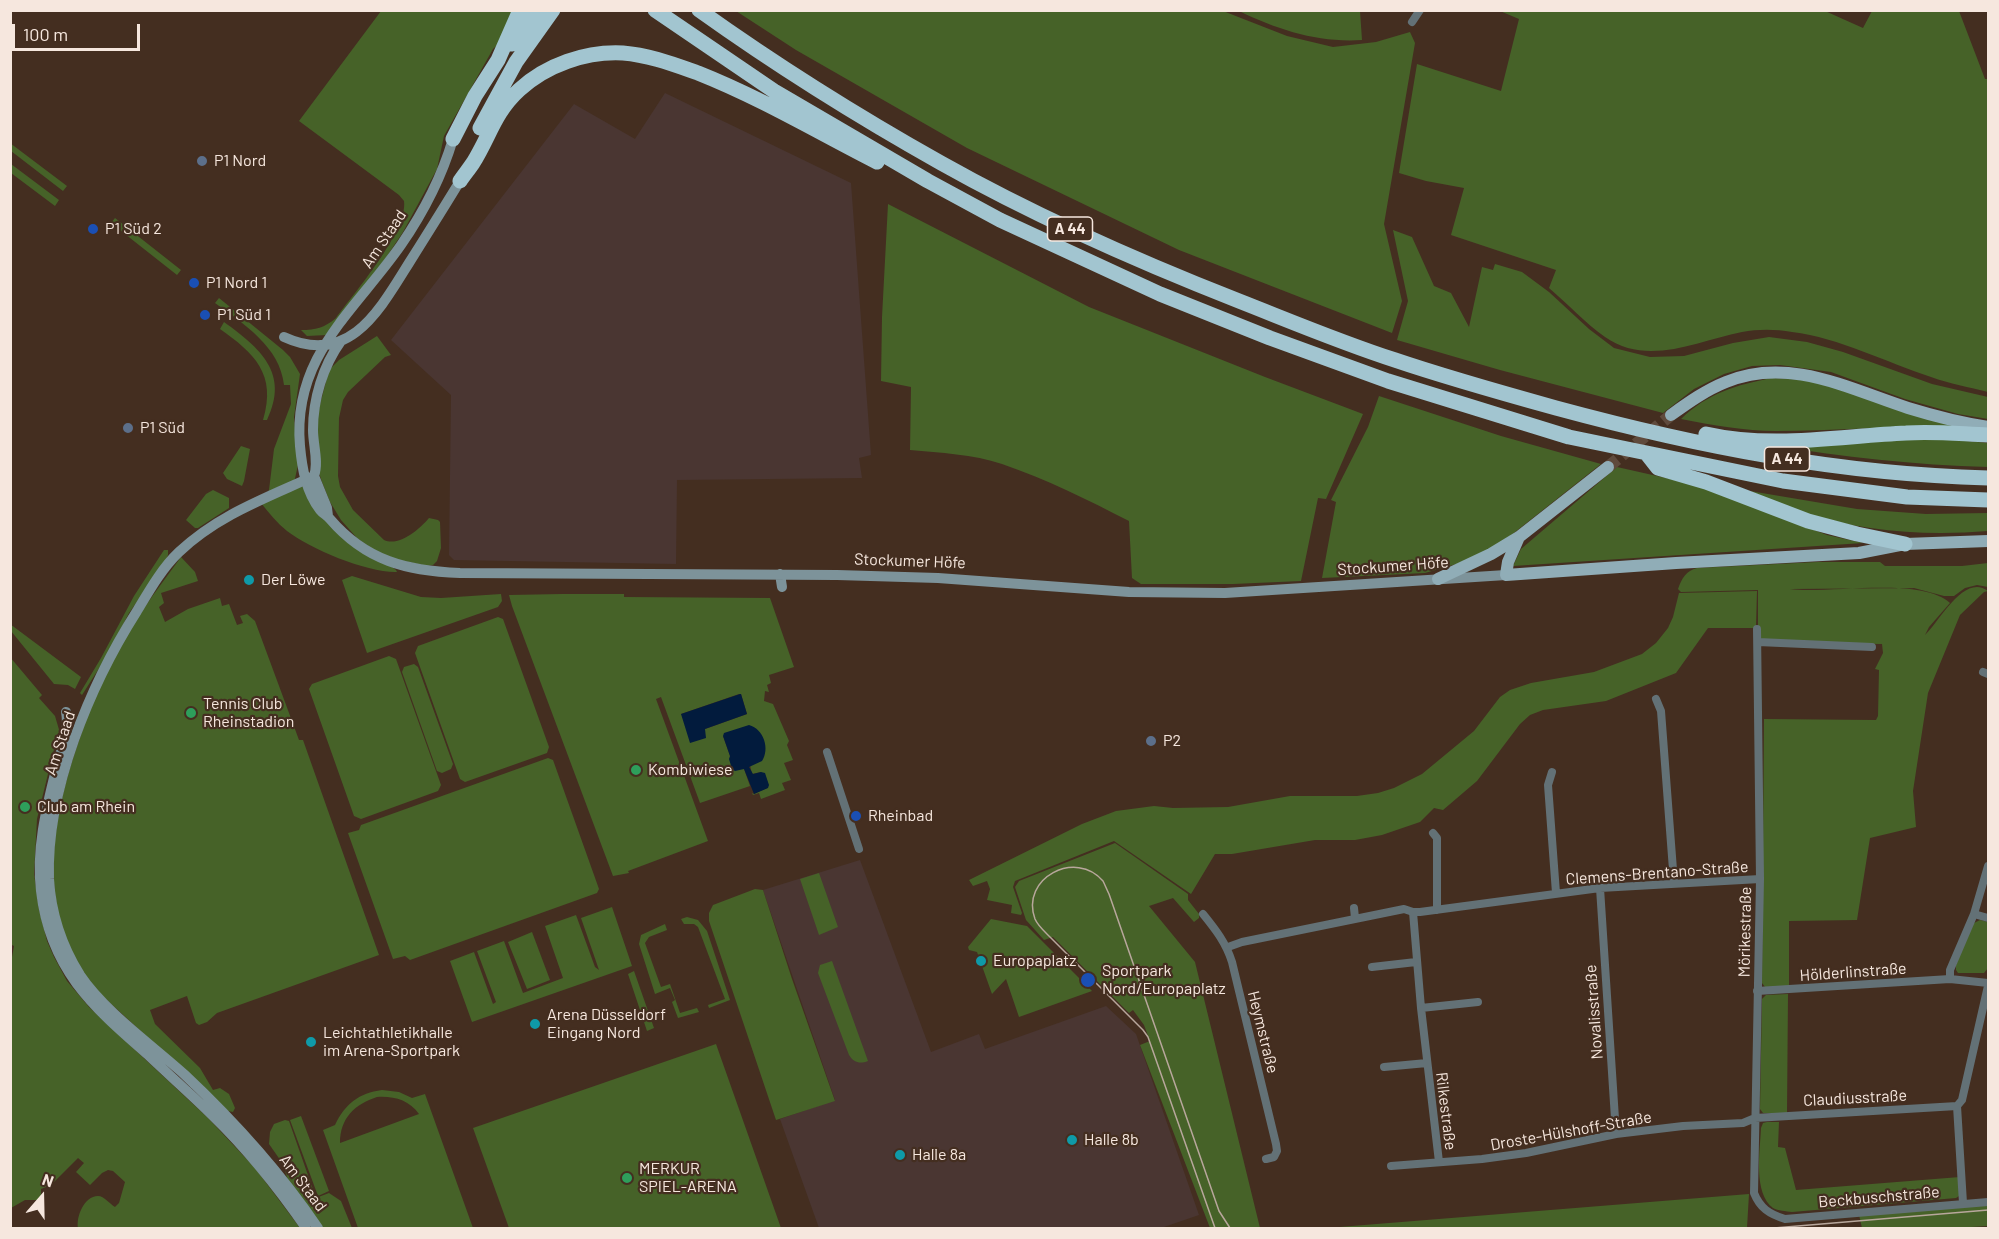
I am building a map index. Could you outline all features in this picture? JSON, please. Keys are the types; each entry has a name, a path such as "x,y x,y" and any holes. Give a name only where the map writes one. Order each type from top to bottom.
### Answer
{"highway":[{"path":"498,60 520,10"},
{"path":"453,139 475,96 498,60 538,10"},
{"path":"460,182 466,158 499,91 516,62 553,10"},
{"name":"A 44","path":"655,10 774,90 928,181 1000,220 1160,294 1270,338 1388,381 1569,437 1782,481 1907,497 1989,500"},
{"name":"A 44","path":"699,10 767,58 940,163 1085,237 1179,277 1394,360 1494,391 1602,420 1719,447 1808,463 1916,475 1989,478"},
{"path":"460,182 474,163 488,132 505,104 536,76 575,58 624,53 650,58 723,83 771,105 886,167 928,181"},
{"path":"1602,420 1635,421 1715,436 1765,441 1804,441 1910,432 1989,435"},
{"path":"1647,454 1658,468 1706,482 1808,521 1905,544"}],"main road":[{"path":"1671,415 1702,394 1729,381 1768,372 1790,373 1830,380 1907,407 1989,427"},
{"path":"1438,579 1491,554 1519,537 1608,467"},
{"path":"1519,537 1508,562 1506,575 1859,553 1905,544 1989,541"}],"street":[{"path":"1412,22 1420,10"},
{"name":"Am Staad","path":"309,478 299,433 302,397 315,362 334,330 359,297 370,288 406,237 447,159 453,139"},
{"name":"Am Staad","path":"284,337 306,345 324,346 341,341 363,328 390,294 460,182"},
{"name":"Am Staad","path":"318,1228 276,1171 225,1114 94,993 74,964 60,935 49,880 51,837 67,765 95,687 128,625 171,560 198,535 223,518 258,500 309,478 316,463 313,428 316,403 323,376 341,341"},
{"name":"Stockumer Höfe","path":"309,478 312,495 321,512 351,539 378,557 423,571 780,574 932,578 1129,592 1225,593 1506,575"},
{"name":"Stockumer Höfe","path":"309,478 327,508 328,516"},
{"name":"Stockumer Höfe","path":"293,485 312,495"},
{"path":"780,574 782,587"},
{"name":"Mörikestraße","path":"1757,629 1760,879 1754,1193 1761,1206 1772,1215"},
{"path":"1758,642 1872,647"},
{"path":"1656,699 1661,711 1674,883"},
{"name":"Am Staad","path":"66,712 67,731 50,795 42,837 40,865 40,890 46,920 62,963 90,1002 233,1136 276,1187 306,1228"},
{"path":"827,753 859,849"},
{"name":"Clemens-Brentano-Straße","path":"1552,772 1548,785 1556,893"},
{"path":"1433,833 1437,838 1437,910"},
{"path":"1963,1203 1957,1106 1962,1100 1989,984 1950,979 1950,970 1974,914 1989,866"},
{"name":"Clemens-Brentano-Straße","path":"1228,947 1242,942 1404,909 1413,912 1437,910 1600,888 1760,879"},
{"name":"Novalisstraße","path":"1600,888 1616,1134"},
{"path":"1354,908 1355,918"},
{"name":"Rilkestraße","path":"1413,912 1420,1008 1440,1162"},
{"name":"Heymstraße","path":"1203,914 1228,947 1276,1144 1274,1157 1266,1159"},
{"path":"1974,914 1989,918"},
{"path":"1372,967 1416,962"},
{"name":"Hölderlinstraße","path":"1757,991 1950,979"},
{"path":"1420,1008 1478,1002"},
{"name":"Rilkestraße","path":"1384,1067 1426,1063"},
{"name":"Claudiusstraße","path":"1755,1118 1957,1106"},
{"name":"Droste-Hülshoff-Straße","path":"1391,1166 1482,1159 1526,1153 1616,1134 1683,1126 1743,1123 1755,1118"},
{"name":"Beckbuschstraße","path":"1772,1215 1785,1219 1989,1202"}],"shaded area":[{"path":"665,93 851,183 871,455 859,458 862,478 677,480 676,564 454,560 449,555 451,395 391,340 574,104 635,139"},
{"path":"860,860 931,1052 979,1034 985,1049 1106,1006 1136,1034 1199,1215 1161,1228 819,1228 780,1119 835,1100 763,890"}],"green space":[{"path":"1733,10 1735,12 1737,10 1825,11 1863,28 1872,11 1959,11 1985,79 1988,79 1988,392 1952,384 1828,339 1786,331 1748,331 1673,349 1655,351 1621,346 1598,332 1549,288 1556,270 1451,235 1464,188 1399,173 1417,64 1501,91 1519,19 1500,11"},
{"path":"381,11 532,11 493,49 444,136 437,169 403,232 385,259 327,335 307,336 301,330 320,328 336,318 389,245 403,214 404,201 399,195 299,121"},
{"path":"736,11 1223,11 1287,36 1333,47 1376,42 1410,32 1415,43 1384,224 1402,301 1392,333 1179,250 967,148 796,50"},
{"path":"1239,11 1360,11 1362,40 1330,39 1299,34"},
{"path":"10,143 67,186 63,191 11,151"},
{"path":"11,164 59,200 55,206 11,173"},
{"path":"888,204 1089,307 1363,414 1326,499 1318,498 1301,581 1141,584 1132,578 1129,521 1051,483 1002,464 968,456 910,450 911,387 881,381"},
{"path":"115,218 181,270 177,275 111,223"},
{"path":"1393,230 1412,237 1434,286 1451,293 1469,327 1482,267 1493,270 1495,264 1522,272 1614,348 1650,357 1684,356 1733,343 1769,337 1807,342 1843,352 1932,384 1988,397 1988,419 1958,414 1905,399 1831,372 1780,365 1752,366 1724,374 1694,389 1663,413 1397,340 1408,301"},
{"path":"219,298 283,350 300,374 294,417 298,465 294,483 306,488 324,516 397,572 371,569 340,559 310,545 283,528 261,503 269,490 274,449 291,404 290,385 284,385 276,359 268,348 249,328 215,303"},
{"path":"224,322 249,342 268,363 275,389 267,420 263,420 267,404 265,377 252,356 220,329"},
{"path":"377,336 391,355 385,357 348,392 343,400 339,418 338,476 340,487 353,510 384,540 390,542 402,539 415,532 429,518 438,520 441,548 437,561 433,565 427,566 394,559 375,551 357,538 341,520 330,502 319,473 316,420 329,370 339,360"},
{"path":"1772,378 1806,380 1956,427 1764,431 1681,419 1712,396 1723,391"},
{"path":"1379,396 1501,436 1601,464 1491,551 1467,561 1425,573 1322,578 1336,502 1331,500 1368,427"},
{"path":"1933,438 1988,443 1988,467 1879,460 1770,445"},
{"path":"241,446 250,449 242,486 227,479 223,473"},
{"path":"1617,467 1697,485 1827,535 1863,543 1513,566 1521,549"},
{"path":"213,490 229,498 229,508 195,528 186,520 206,494"},
{"path":"1750,491 1857,509 1926,514 1988,513 1988,531 1942,533 1894,531 1847,524 1802,512"},
{"path":"164,550 168,550 165,562 129,613 105,659 82,695 80,693 134,596"},
{"path":"181,557 195,572 198,581 161,593 164,603 159,607 165,622 188,609 220,598 222,606 229,604 237,625 243,623 240,616 247,614 255,621 299,740 303,740 379,955 217,1013 207,1022 199,1025 196,1023 187,996 150,1010 155,1024 200,1068 213,1090 220,1088 229,1094 235,1108 233,1112 228,1111 96,990 76,961 63,930 56,899 54,866 56,833 70,768 91,705 106,670 126,636"},
{"path":"1818,562 1880,562 1885,566 1962,566 1988,563 1988,587 1977,585 1965,588 1954,596 1944,596 1914,588 1898,588 1936,595 1950,603 1925,635 1961,593 1970,588 1979,587 1988,591 1984,592 1960,615 1928,693 1913,791 1916,827 1870,838 1857,920 1789,921 1789,987 1765,987 1762,983 1764,719 1876,720 1879,670 1875,669 1883,653 1882,644 1768,643 1760,640 1758,636 1758,590 1681,592 1678,589 1685,576 1697,568","holes":["1790,589 1849,589 1807,590"]},
{"path":"352,576 421,597 501,594 502,601 498,607 367,653 342,580"},
{"path":"1757,591 1756,626 1754,628 1708,628 1676,673 1606,701 1543,710 1530,715 1520,724 1477,781 1443,810 1434,808 1420,822 1382,835 1355,840 1315,840 1232,854 1215,854 1191,894 1114,841 1015,881 1013,887 1021,915 1011,913 1012,905 987,900 990,889 987,881 973,886 969,880 1082,824 1116,811 1154,806 1228,807 1290,796 1357,796 1394,788 1422,774 1474,731 1500,697 1510,690 1531,683 1594,672 1642,654 1656,643 1668,628 1679,593"},
{"path":"624,594 624,597 770,598 794,667 769,675 771,683 767,685 769,692 765,691 764,701 773,704 789,741 787,745 793,760 784,763 791,780 782,783 785,790 761,799 759,793 753,795 752,793 767,788 761,772 752,774 750,765 723,736 730,756 744,769 750,786 700,803 661,697 656,699 708,841 628,871 629,873 613,876 509,595","holes":["741,694 747,714 705,729 681,714"]},
{"path":"498,617 503,619 549,747 547,753 465,782 460,779 415,653 418,646"},
{"path":"10,624 81,677 75,689 68,685 54,684 11,631"},
{"path":"389,656 396,659 441,785 438,791 361,819 354,816 309,689 312,684"},
{"path":"10,657 42,695 39,698 55,716 60,733 58,733 37,819 34,874 39,909 47,941 54,957 67,981 89,1007 208,1118 255,1168 300,1228 78,1228 80,1213 89,1199 100,1196 115,1207 119,1203 125,1182 113,1171 108,1170 90,1185 76,1172 84,1163 78,1158 51,1185 41,1189 41,1200 25,1200 11,1208 10,968 14,946 10,944"},
{"path":"414,664 418,667 453,764 451,769 442,773 437,771 402,672 404,667"},
{"path":"548,758 553,760 599,889 597,893 410,960 405,956 393,959 348,833 359,830 361,825"},
{"path":"1115,843 1188,894 1188,900 1199,914 1199,918 1194,922 1173,898 1149,906 1195,962 1260,1228 1210,1228 1140,1045 1150,1041 1144,1025 1133,1010 1129,1013 1053,937 1044,940 1026,920 1015,887 1019,881"},
{"path":"819,873 838,927 819,935 800,879"},
{"path":"755,889 763,890 835,1101 776,1120 709,921 709,913 713,905"},
{"path":"612,907 632,966 472,1022 450,961 474,952 493,1004 496,1002 477,951 504,941 523,993 563,978 545,926 576,915 595,967 599,970 581,918"},
{"path":"687,917 698,920 707,931 730,1000 709,1008 708,1005 725,999 698,927 694,924 684,924 681,919"},
{"path":"991,919 1027,926 1092,991 1019,1017 1006,979 992,994 977,952 969,950 968,947"},
{"path":"1980,920 1988,922 1988,968 1984,973 1958,973 1956,965 1972,924"},
{"path":"665,924 667,930 649,937 645,943 661,987 670,984 680,1013 697,1008 699,1012 678,1018 670,988 655,994 639,944 641,935"},
{"path":"532,932 550,980 527,989 508,942"},
{"path":"832,961 868,1061 857,1062 849,1055 818,973 820,965"},
{"path":"634,971 654,1028 647,1031 628,974"},
{"path":"1788,994 1787,1113 1763,1113 1760,1109 1762,999 1766,995"},
{"name":"MERKUR SPIEL-ARENA","path":"716,1044 781,1228 509,1228 473,1128"},
{"path":"382,1090 399,1092 412,1098 425,1094 473,1228 358,1228 323,1130 335,1125 348,1105","holes":["383,1097 406,1102 419,1114 340,1143 343,1126 350,1113 369,1100"]},
{"path":"301,1116 329,1191 318,1196 290,1120"},
{"path":"289,1121 316,1198 329,1193 341,1201 352,1228 322,1228 289,1184 283,1164 269,1144 270,1132 274,1124"},
{"path":"1779,1122 1778,1147 1785,1148 1796,1190 1960,1177 1959,1196 1792,1212 1775,1209 1767,1201 1760,1182 1761,1128 1763,1123"},
{"path":"1749,1194 1747,1228 1327,1228"},
{"path":"1988,1205 1988,1226 1862,1228 1859,1215"}],"water":[{"path":"741,694 747,714 705,729 706,738 690,743 681,714"},
{"path":"749,725 762,735 765,751 762,761 749,767 753,774 765,773 769,785 768,788 754,794 744,769 735,771 732,769 723,736 724,733"}],"tunnel":[{"path":"1608,467 1671,415"}],"tram line":[{"path":"1215,1228 1148,1037 1035,919 1033,904 1036,891 1053,873 1066,868 1079,868 1092,872 1103,881 1219,1211 1230,1228"},
{"path":"1774,1228 1988,1210"}],"place":[{"name":"P1 Nord","path":"202,161"},
{"name":"P1 Süd 2","path":"93,229"},
{"name":"P1 Nord 1","path":"194,283"},
{"name":"P1 Süd 1","path":"205,315"},
{"name":"P1 Süd","path":"128,428"},
{"name":"Der Löwe","path":"249,580"},
{"name":"Tennis Club Rheinstadion","path":"191,713"},
{"name":"P2","path":"1151,741"},
{"name":"Kombiwiese","path":"636,770"},
{"name":"Club am Rhein","path":"25,807"},
{"name":"Rheinbad","path":"856,816"},
{"name":"Europaplatz","path":"981,961"},
{"name":"Sportpark Nord/Europaplatz","path":"1088,980"},
{"name":"Arena Düsseldorf Eingang Nord","path":"535,1024"},
{"name":"Leichtathletikhalle im Arena-Sportpark","path":"311,1042"},
{"name":"Halle 8b","path":"1072,1140"},
{"name":"Halle 8a","path":"900,1155"},
{"name":"MERKUR SPIEL-ARENA","path":"627,1178"}]}
